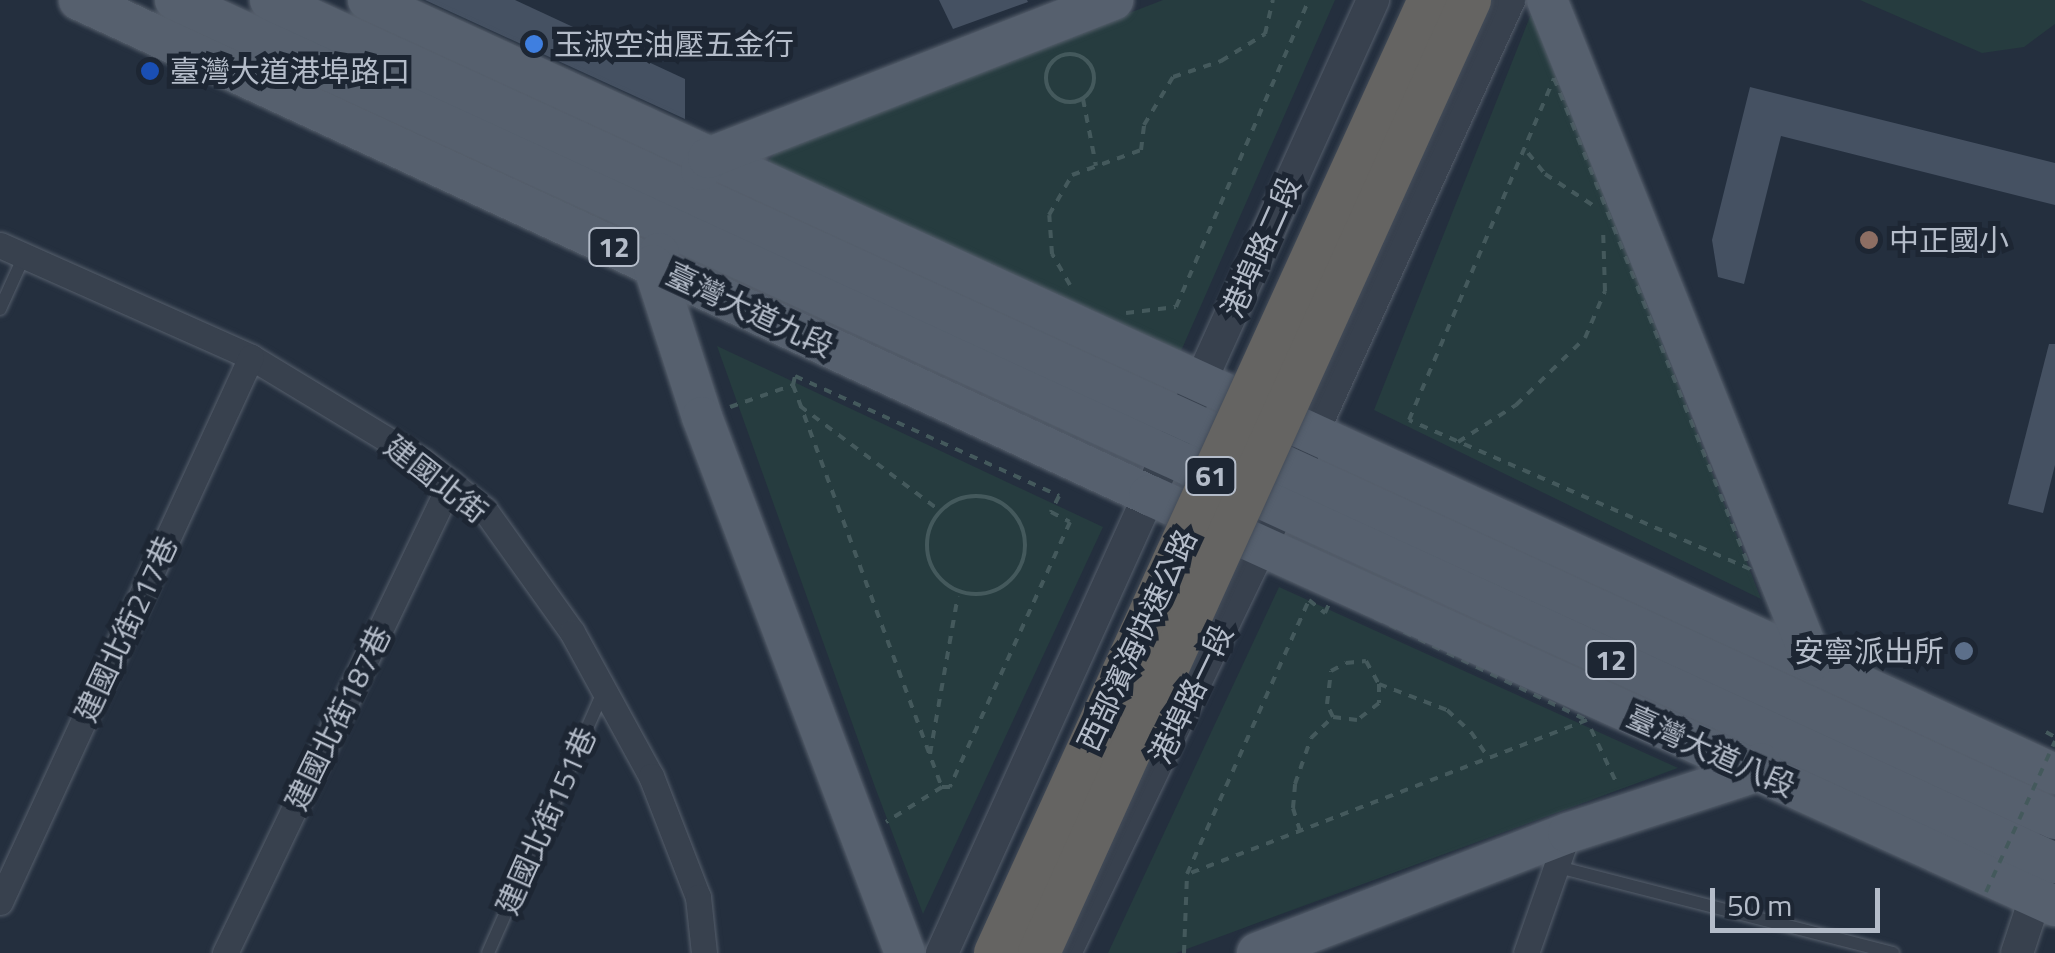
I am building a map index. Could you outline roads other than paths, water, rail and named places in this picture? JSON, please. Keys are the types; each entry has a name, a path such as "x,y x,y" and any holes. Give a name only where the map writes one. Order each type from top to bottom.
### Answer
{"highway":[{"name":"西部濱海快速公路","path":"995,953 1428,0"},
{"name":"西部濱海快速公路","path":"1039,953 1470,0"}],"main road":[{"name":"臺灣大道九段","path":"79,0 1149,495"},
{"name":"臺灣大道九段","path":"174,0 1166,456"},
{"name":"12","path":"270,0 2055,819"},
{"path":"368,0 2055,774"},
{"path":"905,953 702,416 653,265 708,158 1113,0"},
{"path":"1547,0 1812,661"},
{"name":"臺灣大道八段","path":"1166,456 1776,736 2049,872"},
{"name":"臺灣大道八段","path":"1149,495 1756,772 2049,872"},
{"path":"1258,953 1563,850 1630,813 1756,772 1776,736"}],"street":[{"name":"港埠路二段","path":"1149,495 1372,0"},
{"path":"1313,432 1509,0"},
{"name":"建國北街","path":"12,251 251,357 423,461 484,509 572,632 652,776 698,897 704,953"},
{"name":"建國北街217巷","path":"0,902 251,357"},
{"name":"港埠路一段","path":"1064,953 1262,546 1313,432"},
{"name":"建國北街187巷","path":"224,953 450,482"},
{"path":"942,953 1149,495"},
{"path":"1526,953 1563,850"},
{"path":"2017,953 2049,872"}],"lane":[{"path":"0,309 12,251"},
{"name":"建國北街151巷","path":"488,953 604,689"},
{"path":"1563,850 1892,953"}],"place":[{"name":"玉淑空油壓五金行","path":"534,44"},
{"name":"臺灣大道港埠路口","path":"150,71"},
{"name":"中正國小","path":"1869,240"},
{"name":"安寧派出所","path":"1964,651"}]}
